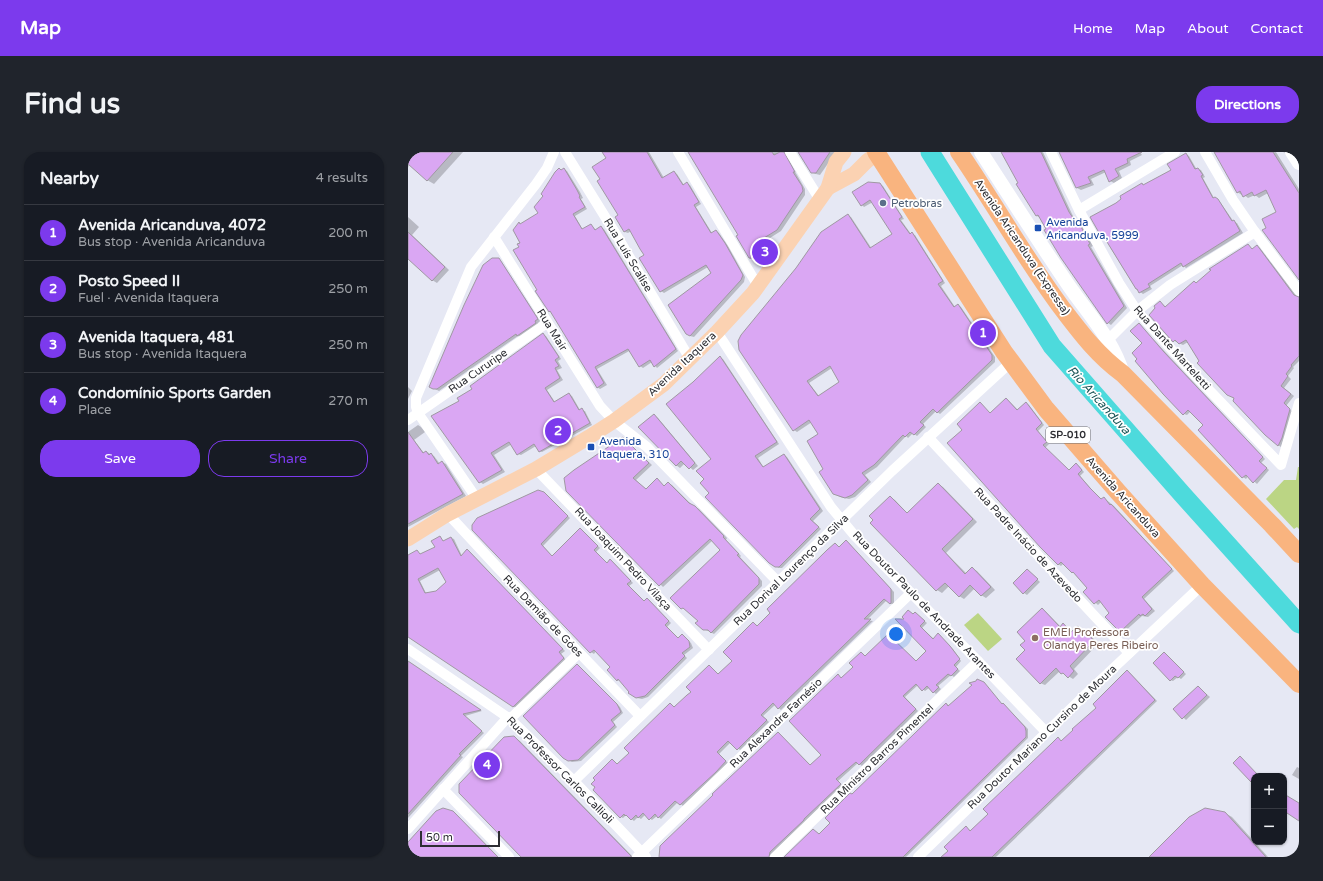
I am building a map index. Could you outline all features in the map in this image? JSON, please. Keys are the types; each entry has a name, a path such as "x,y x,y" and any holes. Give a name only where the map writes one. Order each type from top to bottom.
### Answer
{"highway":[{"name":"Avenida Aricanduva","path":"877,152 1011,362 1067,434 1202,585 1299,684"},
{"name":"Avenida Aricanduva (Expressa)","path":"959,152 1038,276 1100,356 1123,374"},
{"path":"1123,374 1299,554"}],"main road":[{"name":"Avenida Itaquera","path":"408,539 448,514 536,469 614,421 664,384 717,332 758,286 824,194 836,162 844,152"},
{"name":"Avenida Itaquera","path":"824,194 854,174 877,152"},
{"path":"981,152 1070,287 1108,340 1119,359 1123,374"},
{"path":"1292,152 1299,163"}],"street":[{"path":"477,499 418,413 416,407 417,394 471,267 536,184 547,168 554,152"},
{"name":"Rua Luís Scalise","path":"565,152 690,359"},
{"path":"678,152 758,286"},
{"path":"790,152 824,194"},
{"name":"Rua Dante Marteletti","path":"1051,152 1079,210 1136,311 1281,465 1290,440 1299,403"},
{"path":"1079,210 1175,152"},
{"path":"1205,152 1233,200 1299,291"},
{"path":"1108,340 1136,311 1170,285 1255,232"},
{"name":"Rua Mair","path":"494,237 600,406 614,421 647,447 692,496 778,582"},
{"name":"Rua Cururipe","path":"408,420 547,323"},
{"name":"Rua Doutor Paulo de Andrade Arantes","path":"717,332 821,492 855,536 1046,732"},
{"name":"Rua Dorival Lourenço da Silva","path":"574,781 928,437 1011,362"},
{"name":"Rua Padre Inácio de Azevedo","path":"928,437 1129,653"},
{"name":"Rua Joaquim Pedro Vilaça","path":"536,469 709,650"},
{"name":"Rua Damião de Góes","path":"448,514 640,716"},
{"name":"Rua Doutor Mariano Cursino de Moura","path":"918,857 1046,732 1202,585"},
{"name":"Rua Alexandre Farnésio","path":"641,855 911,593"},
{"name":"Rua Professor Carlos Callioli","path":"408,649 509,718 574,781 641,855"},
{"path":"408,829 509,718 579,653"},
{"name":"Rua Ministro Barros Pimentel","path":"775,857 978,661"},
{"path":"443,789 509,857"}],"green space":[{"path":"1298,467 1299,529 1297,527 1294,529 1266,499 1284,480 1296,480"},
{"path":"978,613 1002,639 988,651 964,625"}],"building":[{"path":"408,152 453,152 427,181 408,164"},
{"path":"602,152 647,152 662,178 674,171 683,185 687,182 699,202 694,205 711,233 716,230 743,275 741,280 690,336 686,334 668,305 711,273 706,265 660,292 639,258 644,255 629,229 624,232 615,217 618,215 597,181 600,179 592,167 606,158"},
{"path":"688,152 772,152 774,155 784,152 795,172 793,172 802,186 803,191 777,230 759,241 764,249 757,259 749,258 736,236 738,235"},
{"path":"798,152 830,152 816,173 811,173"},
{"path":"1001,152 1041,152 1069,212 1077,224 1079,223 1090,244 1088,245 1124,306 1107,324 1061,258 1044,230 1046,229 1038,215 1036,216 1016,184 1018,183"},
{"path":"1059,152 1142,152 1127,159 1128,163 1115,169 1119,176 1109,182 1104,170 1088,177 1091,183 1076,188"},
{"path":"1214,152 1273,152 1299,193 1299,280 1262,230 1266,228 1262,219 1276,212 1266,190 1254,196 1252,192 1243,197 1240,191 1237,193"},
{"path":"1186,153 1195,169 1198,168 1203,175 1201,176 1213,198 1215,197 1218,199 1232,221 1234,220 1240,231 1183,267 1181,263 1148,284 1150,287 1139,293 1104,237 1102,238 1090,217 1116,203 1121,199 1120,196 1142,183 1143,185 1171,170 1167,164"},
{"path":"559,168 561,170 564,168 585,207 573,214 582,229 591,224 595,230 601,226 676,349 654,367 650,360 639,367 628,349 595,367 604,383 597,388 550,311 549,312 535,291 537,290 513,250 519,247 517,244 520,243 513,230 519,222 520,224 538,213 534,207 543,196 541,194"},
{"path":"868,182 880,183 902,217 899,219 910,234 912,232 943,281 938,284 954,307 958,304 992,355 992,360 937,413 933,409 920,422 924,425 914,435 910,432 905,437 903,435 874,465 862,473 868,480 852,495 845,498 833,494 819,472 823,469 807,441 818,434 809,420 793,431 739,350 738,341 741,335 796,268 821,232 848,214 870,248 892,234 870,200 861,206 852,192","holes":["830,366 839,382 818,396 807,381"]},
{"path":"408,232 445,267 432,281 408,259"},
{"path":"1248,244 1252,249 1257,245 1294,295 1299,297 1299,356 1291,365 1292,366 1286,374 1288,376 1281,386 1291,394 1284,403 1290,409 1282,438 1278,446 1265,435 1233,401 1234,398 1227,395 1197,363 1199,361 1186,340 1179,344 1175,340 1173,342 1149,315 1155,308 1154,306 1160,301 1165,307 1194,281 1196,283 1211,270 1209,269"},
{"path":"492,258 499,258 538,319 535,321 536,323 517,336 516,334 437,389 433,389 429,387 464,305 483,265"},
{"path":"1139,323 1164,352 1263,457 1259,461 1267,468 1253,483 1246,475 1242,478 1198,430 1203,425 1188,410 1183,415 1135,361 1137,359 1132,353 1142,343 1130,331"},
{"path":"543,333 559,357 555,360 559,366 555,368 560,378 545,388 554,402 569,393 579,410 582,408 590,423 539,452 534,444 517,455 509,442 491,453 502,470 479,483 431,416 459,401 457,398 472,389 470,386"},
{"path":"720,356 777,442 755,456 763,467 784,454 820,509 810,519 819,527 779,567 775,567 769,563 705,497 709,493 700,483 704,479 696,471 711,459 666,404 693,382"},
{"path":"1006,398 1017,410 1026,402 1042,423 1036,429 1047,442 1043,445 1069,470 1076,463 1082,470 1078,474 1090,488 1101,499 1104,497 1172,569 1142,597 1152,609 1145,616 1143,614 1140,616 1139,614 1120,632 1105,617 1109,613 1099,600 1094,604 1083,592 1087,588 1073,572 1072,573 1061,562 1058,565 1040,547 947,443 962,430 957,424 980,402 990,413"},
{"path":"654,414 695,463 689,469 681,461 676,466 638,427"},
{"path":"408,432 423,453 426,451 429,455 431,453 438,464 442,461 463,494 408,524"},
{"path":"623,437 649,463 633,478 646,489 657,478 664,486 668,482 689,503 695,506 724,536 723,537 739,554 737,555 759,578 759,584 711,633 708,630 703,630 695,623 698,621 683,608 681,609 670,598 720,550 710,539 659,586 566,491 564,478"},
{"path":"938,483 973,519 942,549 965,574 972,567 991,587 981,596 970,585 959,597 945,583 936,591 870,523 873,520 869,516 890,496 907,513"},
{"path":"538,490 544,492 568,516 541,544 552,556 580,528 598,546 594,550 607,563 610,559 631,581 627,584 644,601 647,598 669,621 665,625 678,638 682,634 689,641 690,647 682,653 685,656 645,696 636,698 628,693 629,692 618,679 617,681 607,670 610,667 594,650 590,653 472,530 472,525 477,518"},
{"path":"440,536 443,541 451,537 461,556 467,549 563,649 559,652 564,658 513,707 408,637 408,555 417,550 420,554 435,547 431,541","holes":["438,568 446,582 436,591 425,593 418,579"]},
{"path":"846,540 891,589 891,603 890,604 884,599 864,619 871,619 778,709 773,703 761,715 767,720 737,750 728,741 717,752 726,761 680,805 675,801 658,818 655,814 649,820 643,813 638,818 636,815 631,820 624,814 620,818 593,790 595,787 591,784 595,780 593,778 612,759 617,764 629,753 624,748 670,703 674,707 691,692 686,687 709,665 718,674 732,661 723,652 753,622 757,626 770,613 767,609 827,550 835,543 839,547"},
{"path":"1027,569 1038,579 1023,594 1013,583"},
{"path":"1042,608 1060,627 1063,623 1071,632 1078,626 1094,641 1070,666 1074,671 1068,678 1063,673 1061,674 1056,668 1040,684 1016,659 1025,650 1020,645 1025,641 1017,632"},
{"path":"908,610 913,614 915,612 925,621 920,626 933,639 938,633 950,646 960,659 954,665 958,669 951,676 948,674 936,685 939,687 933,693 927,686 922,691 916,684 903,696 916,709 859,765 856,762 836,779 841,784 770,852 769,857 659,857 660,846 713,795 712,794 778,732 810,765 821,755 789,721 838,674 841,678 853,667 849,663 861,652 865,656 888,634 916,661 926,651 895,619 904,619 902,617"},
{"path":"1164,652 1184,672 1178,678 1175,676 1170,681 1153,663"},
{"path":"408,661 481,710 463,714 482,731 459,754 461,755 408,814"},
{"path":"577,664 617,704 621,712 611,720 615,725 578,760 568,761 563,758 523,716"},
{"path":"1127,670 1155,700 992,857 941,857 948,851 944,847 966,826 970,831 988,814 983,809 1058,737 1061,741 1096,708 1093,704"},
{"path":"977,679 984,682 1002,704 1003,703 1025,727 1026,737 903,857 784,857 813,829 819,834 830,823 825,818 850,793 852,794 946,703 948,706 972,685 969,683 976,681"},
{"path":"1198,686 1207,695 1182,719 1173,709"},
{"path":"514,736 631,857 521,857 459,793 459,784 504,737"},
{"path":"1240,756 1256,773 1251,773 1251,782 1233,763"},
{"path":"1287,796 1299,803 1299,821 1287,813"},
{"path":"443,808 453,811 498,857 408,857 408,842 436,811"},
{"path":"1205,808 1225,812 1251,841 1251,845 1255,845 1266,857 1149,857 1189,817"}],"waterway":[{"name":"Rio Aricanduva","path":"930,152 1052,346 1299,624"}],"place":[{"name":"Petrobras","path":"883,203"},
{"name":"Avenida Aricanduva, 5999","path":"1038,228"},
{"name":"Avenida Itaquera, 481","path":"765,252"},
{"name":"Avenida Aricanduva, 4072","path":"983,333"},
{"name":"Posto Speed II","path":"558,431"},
{"name":"Avenida Itaquera, 310","path":"591,447"},
{"name":"EMEI Professora Olandya Peres Ribeiro","path":"1035,638"},
{"name":"Condomínio Sports Garden","path":"487,765"}]}
